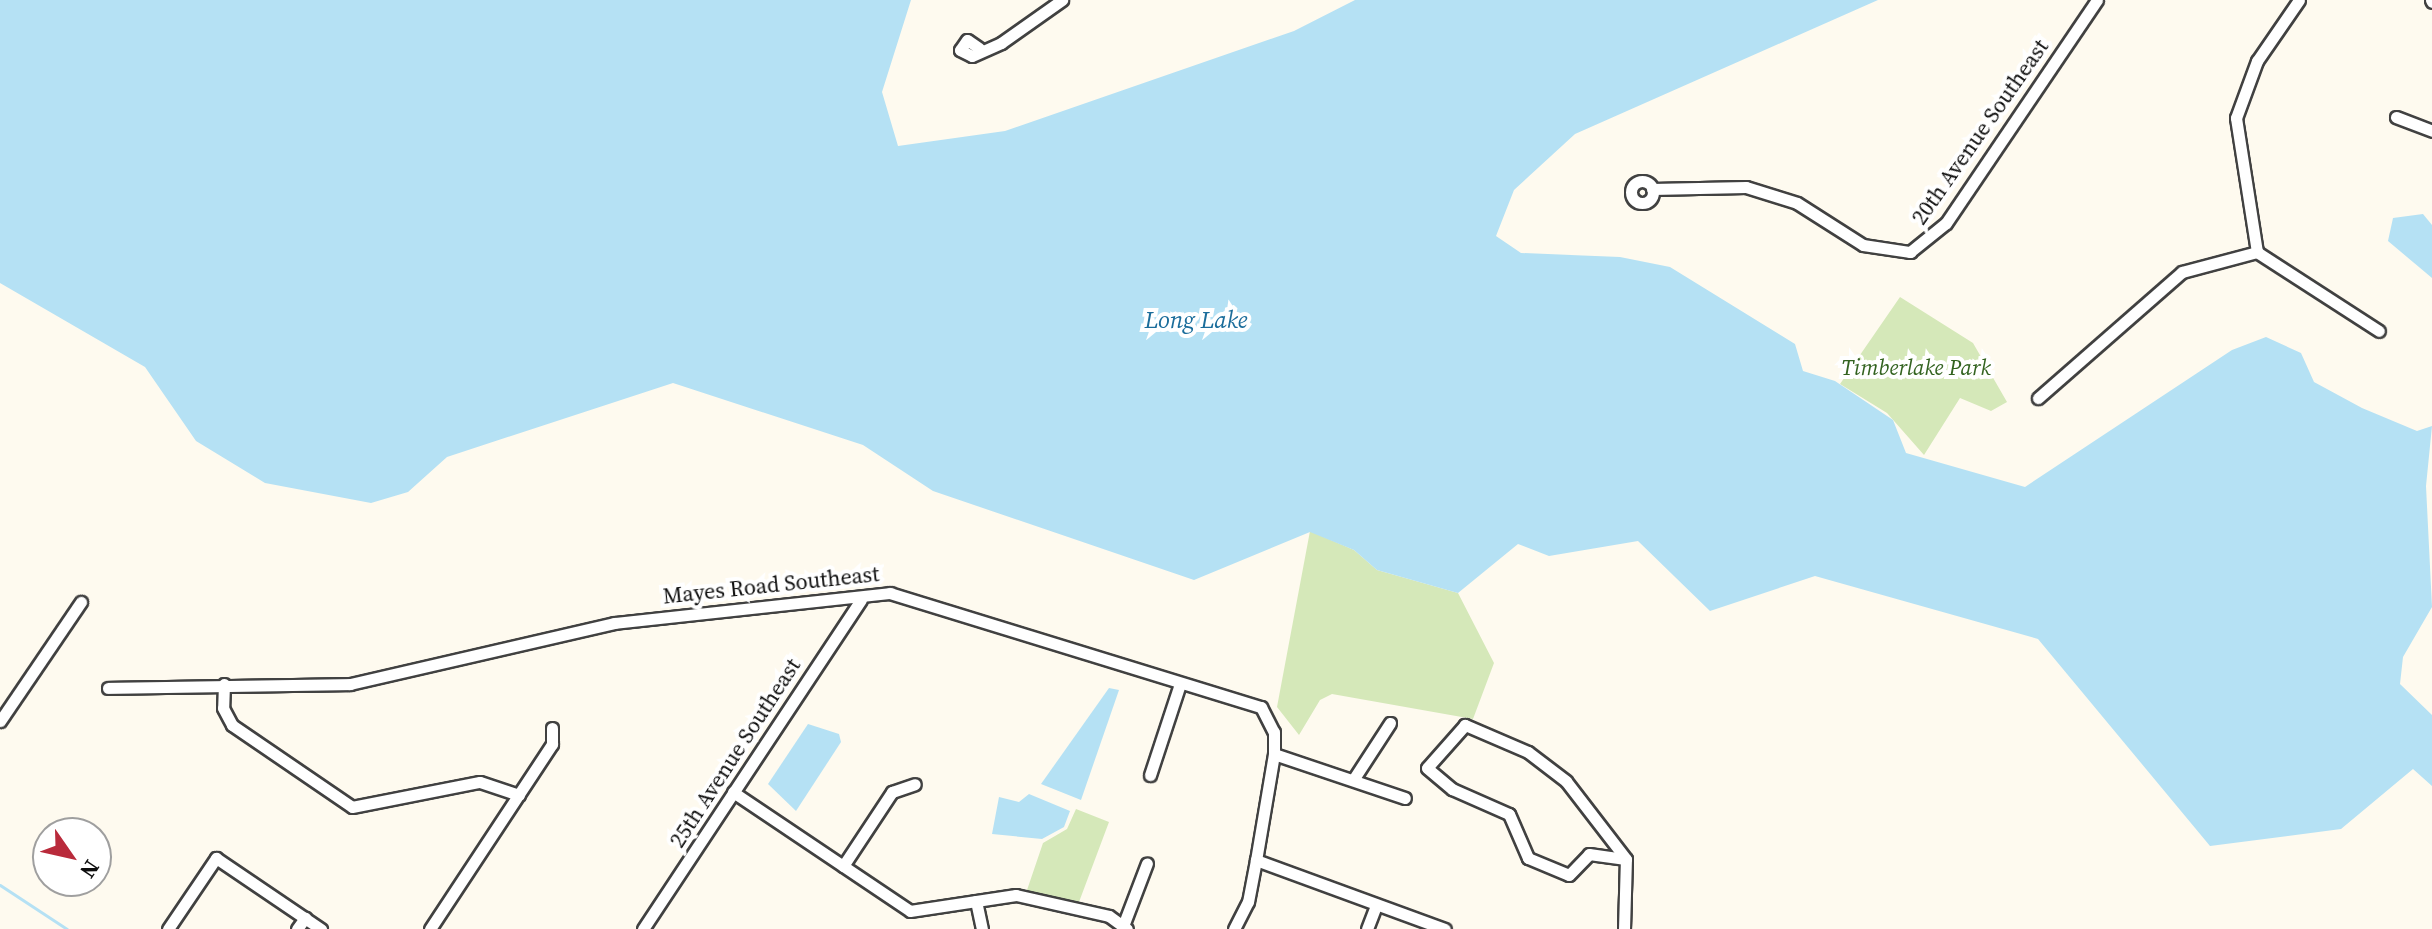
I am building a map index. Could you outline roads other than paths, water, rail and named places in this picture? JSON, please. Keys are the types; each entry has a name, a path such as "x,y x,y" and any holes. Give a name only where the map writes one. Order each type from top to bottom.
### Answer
{"street":[{"path":"979,48 1016,36 1047,5 1062,0"},
{"name":"20th Avenue Southeast","path":"1652,189 1697,182 1746,187 1797,203 1863,245 1910,252 1946,223 2097,0"},
{"path":"2257,252 2236,118 2257,61 2299,0"},
{"path":"2396,117 2432,131"},
{"path":"2038,398 2182,272 2257,252 2379,331"},
{"name":"Mayes Road Southeast","path":"108,688 350,684 614,623 906,597 1179,687 1261,707 1274,732 1274,754 1248,902 1234,929"},
{"name":"25th Avenue Southeast","path":"643,929 861,600"},
{"path":"0,721 81,602"},
{"path":"224,684 223,708 232,725 352,807 480,782 519,795"},
{"path":"1150,775 1179,687"},
{"path":"1353,780 1390,723"},
{"path":"1624,929 1626,859 1566,781 1528,752 1465,725 1427,768 1452,789 1509,814 1528,858 1569,875 1589,854 1626,859"},
{"path":"430,929 552,744 552,728"},
{"path":"1274,754 1405,798"},
{"path":"843,866 892,792 915,784"},
{"path":"733,792 910,911 1016,895 1125,928 1147,863"},
{"path":"168,929 216,858 321,929"},
{"path":"1256,860 1445,929"},
{"path":"976,901 982,929"},
{"path":"1367,929 1376,905"},
{"path":"297,929 305,918"}],"water":[{"name":"Long Lake","path":"0,0 911,0 882,92 898,146 1005,131 1294,31 1355,0 1878,0 1575,134 1514,190 1496,236 1521,253 1620,257 1670,267 1795,344 1803,371 1835,381 1893,420 1906,453 2025,487 2232,350 2266,337 2301,353 2314,382 2362,408 2417,431 2432,426 2426,486 2432,607 2403,657 2400,684 2432,715 2432,786 2413,769 2341,829 2210,846 2038,639 1815,576 1710,611 1638,541 1549,556 1518,544 1458,593 1377,570 1354,550 1310,532 1194,580 933,491 863,445 673,383 447,457 408,492 371,503 265,483 196,441 145,367 0,283"},
{"path":"2423,214 2432,225 2432,278 2388,241 2393,218"},
{"path":"1109,688 1119,690 1081,800 1041,784"},
{"path":"808,724 839,734 841,742 796,811 768,784"},
{"path":"1029,794 1070,811 1064,827 1042,839 992,834 999,797 1019,802"}],"waterway":[{"path":"0,885 67,929"}],"park label":[{"name":"Timberlake Park","path":"1916,368"}]}
